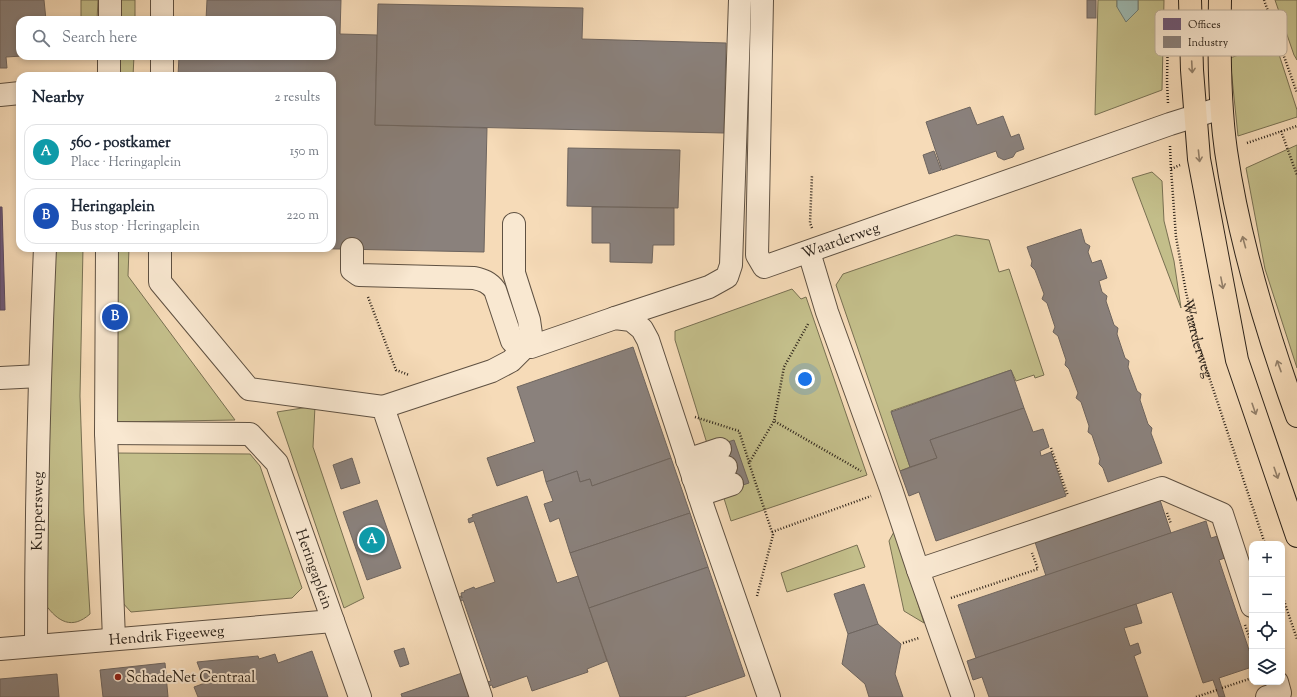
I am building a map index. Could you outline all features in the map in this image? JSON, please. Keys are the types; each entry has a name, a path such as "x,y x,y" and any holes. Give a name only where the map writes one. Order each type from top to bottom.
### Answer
{"main road":[{"name":"Waarderweg","path":"1190,0 1190,10"},
{"path":"1220,0 1220,10"},
{"name":"Waarderweg","path":"1192,56 1199,159 1237,360 1297,536"},
{"path":"1219,56 1221,108 1226,150 1237,215 1274,350 1297,416"}],"street":[{"path":"110,0 110,16"},
{"path":"162,0 162,16"},
{"path":"352,249 352,270 358,275 483,280 492,285 512,341 518,347 531,347 709,287 727,277 731,265 740,0"},
{"name":"Waarderweg","path":"762,0 757,255 764,267 1170,124 1221,108"},
{"path":"109,60 109,72"},
{"path":"162,60 162,72"},
{"path":"0,95 16,94"},
{"path":"160,252 160,282 249,389 383,407 492,371 511,361 525,347 531,334 529,320 514,273 514,224"},
{"name":"Kuppersweg","path":"36,646 36,520 45,252"},
{"path":"108,252 106,433 114,639"},
{"path":"809,252 827,312 891,489 963,697"},
{"path":"615,318 631,320 642,329 648,340 693,477 769,697"},
{"path":"0,378 40,376"},
{"path":"383,407 481,697"},
{"name":"Heringaplein","path":"106,433 250,434 277,463 360,697"},
{"path":"693,477 726,466 693,477"},
{"path":"918,570 1162,488 1222,514 1248,615"},
{"name":"Hendrik Figeeweg","path":"0,649 333,621"},
{"path":"1267,697 1280,693 1277,685"}],"path":[{"path":"1264,0 1268,10"},
{"name":"Waarderweg","path":"1167,56 1167,81 1171,169 1176,237 1186,292 1198,344 1264,541"},
{"path":"1285,56 1296,86 1297,94"},
{"path":"1281,131 1297,175"},
{"path":"749,463 774,422 784,367 811,318 827,312"},
{"path":"692,416 739,431 773,535 756,599"},
{"path":"774,422 891,489"},
{"path":"1051,448 1068,497 1075,494"},
{"path":"772,532 891,489"},
{"path":"1285,604 1297,639"},
{"path":"1222,688 1249,679"},
{"path":"1196,697 1217,690"}],"shaded area":[{"path":"81,0 98,0 97,16 81,16"},
{"path":"119,0 135,0 135,16 119,16"},
{"path":"1098,0 1117,0 1117,7 1138,10 1138,0 1164,0 1164,10 1155,10 1155,56 1163,56 1162,90 1095,115"},
{"path":"1275,0 1297,0 1297,60 1287,35 1287,10 1278,10"},
{"path":"1236,56 1280,56 1297,110 1297,117 1238,136 1230,58"},
{"path":"117,60 134,60 133,72 117,72"},
{"path":"1297,145 1297,368 1265,269 1246,168"},
{"path":"1152,172 1162,181 1164,221 1174,261 1181,308 1132,178"},
{"path":"956,235 989,240 999,272 1009,269 1044,375 1035,378 1034,375 1016,381 1011,370 891,411 910,467 900,471 836,285 843,274"},
{"path":"52,252 83,252 80,396 84,514 90,614 77,622 66,622 55,615 45,604"},
{"path":"111,252 129,252 128,276 235,420 116,422"},
{"path":"792,289 801,299 806,297 867,475 731,521 675,340 675,331"},
{"path":"315,406 313,447 364,598 344,608 277,412"},
{"path":"115,453 250,454 260,466 302,588 292,598 131,612 121,601"},
{"path":"895,530 924,623 904,611 889,541"},
{"path":"857,545 865,567 787,592 781,573"}],"water":[{"path":"1117,0 1138,0 1138,10 1126,22 1117,7"}],"building: Offices":[{"path":"0,207 2,207 5,310 0,310"}],"building: Industry":[{"path":"0,0 44,0 46,16 16,16 16,56 6,57 7,68 0,68"},
{"path":"207,0 341,0 340,34 377,35 375,125 487,128 484,252 336,249 336,72 178,72 179,60 336,60 336,16 206,16"},
{"path":"1087,0 1096,0 1096,18 1087,18"},
{"path":"378,4 583,8 582,39 726,43 724,133 375,125"},
{"path":"970,107 977,125 1003,116 1011,137 1019,134 1024,149 1016,152 1013,157 1004,160 998,157 996,151 942,170 926,122"},
{"path":"568,148 680,150 678,208 567,206"},
{"path":"934,151 941,170 929,174 923,155"},
{"path":"592,207 674,208 674,245 653,245 652,263 610,262 610,243 592,243"},
{"path":"1081,229 1085,243 1090,246 1088,252 1092,263 1101,260 1107,278 1099,281 1102,292 1107,296 1106,301 1114,325 1118,328 1117,334 1125,358 1129,361 1128,367 1137,391 1141,394 1140,400 1148,424 1152,428 1151,433 1162,463 1108,482 1103,468 1099,464 1100,459 1092,435 1088,432 1089,426 1081,402 1076,398 1078,393 1069,369 1065,365 1066,360 1058,336 1053,332 1055,327 1047,303 1042,299 1044,294 1035,270 1031,266 1032,261 1027,247"},
{"path":"633,347 671,458 592,486 590,479 580,482 577,471 546,482 543,470 497,486 487,458 535,442 517,387"},
{"path":"1011,370 1024,408 930,440 937,458 910,467 891,412"},
{"path":"1024,408 1033,432 1043,429 1049,447 1040,451 1041,456 1051,452 1066,496 936,541 919,492 909,496 900,471 937,458 930,440"},
{"path":"734,440 749,483 734,488 718,445"},
{"path":"352,458 360,483 341,489 333,465"},
{"path":"671,458 690,513 570,553 559,518 550,522 544,504 553,501 546,482 577,471 580,482 590,479 592,486"},
{"path":"527,496 557,583 578,576 607,661 587,669 588,672 532,691 527,676 493,688 492,685 488,686 487,682 491,681 463,600 459,602 458,597 461,596 462,598 461,593 465,592 464,591 495,582 474,521 469,523 468,519 473,517 472,515"},
{"path":"377,500 401,568 367,580 343,512"},
{"path":"1160,500 1171,533 1046,576 1035,542"},
{"path":"690,513 708,567 589,608 570,553"},
{"path":"1206,521 1211,538 1221,535 1228,557 1219,560 1249,650 1249,668 1219,678 1225,697 1219,697 1213,680 1203,683 1172,592 976,658 958,605"},
{"path":"708,567 745,676 684,697 620,697 589,608"},
{"path":"864,584 878,624 848,634 834,594"},
{"path":"1136,604 1142,623 1124,628 1130,646 1138,643 1141,653 1134,656 1148,697 989,697 982,677 973,680 967,661"},
{"path":"878,624 901,644 895,674 903,697 869,697 865,684 842,664 848,634"},
{"path":"404,648 409,664 400,667 394,651"},
{"path":"312,651 328,697 198,697 194,687 205,683 197,662 258,656 259,659 275,654 278,663"},
{"path":"165,663 168,697 103,697 100,670"},
{"path":"462,673 470,697 402,697 401,694"},
{"path":"57,674 59,697 0,697 0,679"}],"place":[{"name":"Heringaplein","path":"115,317"},
{"name":"560 - postkamer","path":"372,540"},
{"name":"SchadeNet Centraal","path":"118,677"}]}
